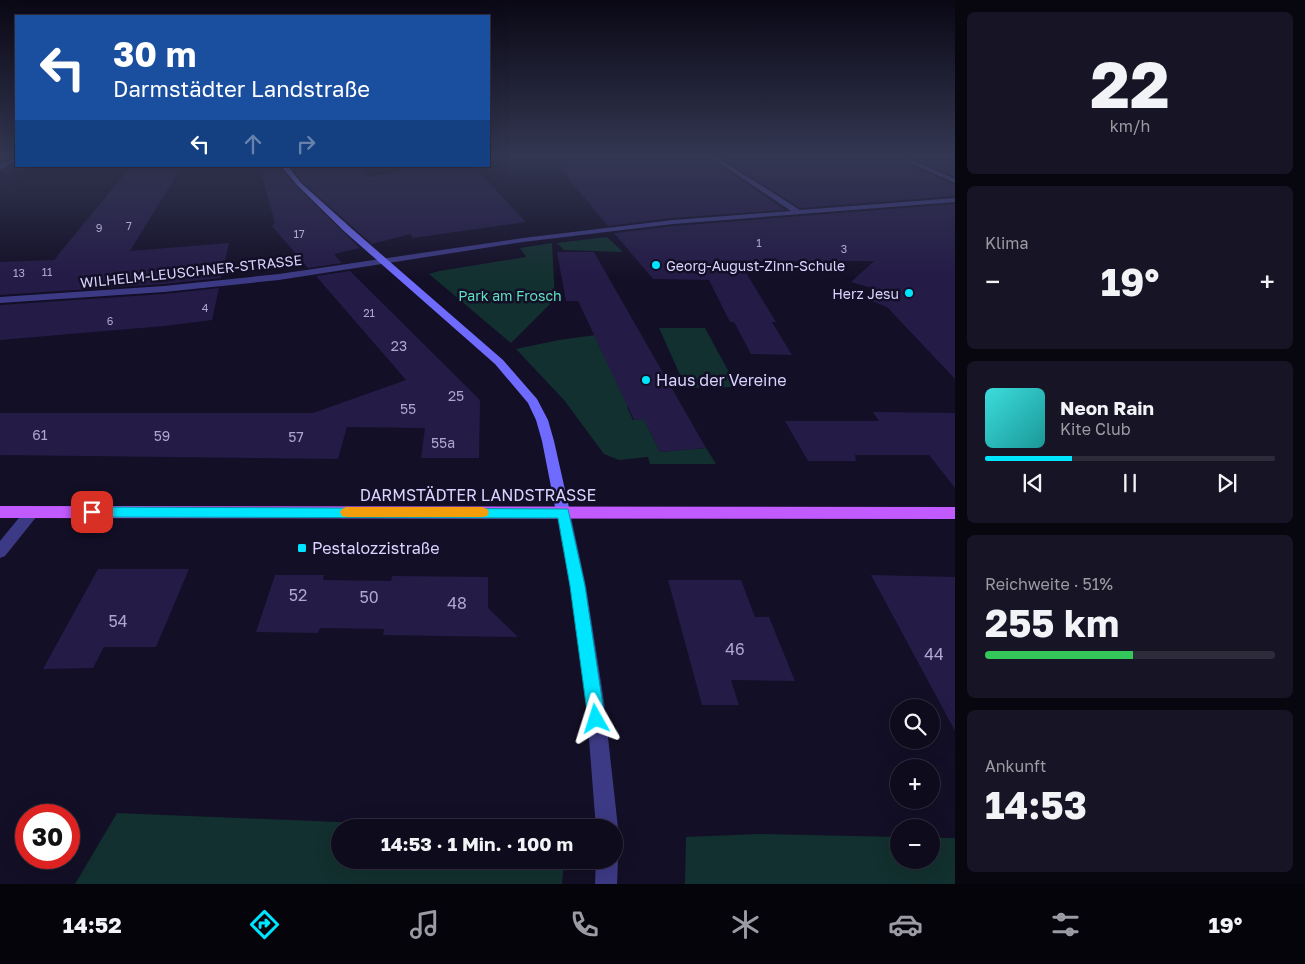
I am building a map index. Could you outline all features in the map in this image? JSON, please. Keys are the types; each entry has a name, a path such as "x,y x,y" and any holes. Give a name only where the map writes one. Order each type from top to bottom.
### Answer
{"main road":[{"path":"312,197 499,362 533,402 542,420 548,441 563,512"},
{"name":"DARMSTÄDTER LANDSTRASSE","path":"0,512 955,513"}],"street":[{"path":"775,197 798,212"},
{"name":"WILHELM-LEUSCHNER-STRASSE","path":"0,300 203,285 300,275 383,260 572,233 673,222 955,200"},
{"path":"0,552 32,512"},
{"path":"563,512 578,586 594,701 606,819"},
{"path":"606,884 607,869"}],"green space":[{"path":"607,237 623,252 564,250 557,243"},
{"name":"Park am Frosch","path":"552,243 555,299 511,343 429,274 526,257 520,248"},
{"path":"659,328 705,328 737,387 686,388"},
{"path":"603,334 598,344 603,354 612,354 637,405 627,407 633,420 644,419 660,452 706,448 716,464 650,464 648,457 619,460 604,454 564,400 516,349 559,340"},
{"path":"117,813 331,822 331,869 563,869 562,884 75,884"},
{"path":"757,834 890,837 890,869 940,869 940,838 955,838 955,884 685,884 686,837"}],"building":[{"path":"105,197 163,197 130,251 229,243 221,278 164,284 0,295 0,262 54,260"},
{"path":"268,197 308,197 360,248 334,254 342,263 308,268 272,226 275,223"},
{"path":"319,197 503,197 526,222 413,238 410,234 372,244"},
{"path":"584,197 767,197 785,210 673,218 608,226"},
{"path":"783,197 939,197 800,208"},
{"path":"955,204 955,379 887,307 864,298 875,289 851,282 874,261 739,261 776,322 772,322 792,355 751,354 734,322 730,322 709,280 653,279 614,233 673,226"},
{"path":"557,252 594,252 706,448 660,452 644,419 634,420 578,301 566,301"},
{"path":"350,271 480,400 479,458 421,458 425,428 347,427 338,459 0,455 0,413 313,413 406,380 316,276"},
{"path":"219,288 212,320 0,340 0,305 164,294"},
{"path":"873,412 955,413 955,488 929,455 855,455 856,461 808,461 785,421 879,421"},
{"path":"98,569 189,569 156,647 104,647 93,668 43,669"},
{"path":"275,575 324,575 323,580 391,581 392,576 488,577 488,608 518,637 383,635 384,629 320,628 318,633 256,632"},
{"path":"871,575 955,577 955,731 940,703 940,699 938,699"},
{"path":"668,580 741,580 755,617 769,617 795,681 731,680 739,705 702,705"}],"slow traffic":[{"path":"346,512 482,512"}],"place":[{"name":"Georg-August-Zinn-Schule","path":"656,265"},
{"name":"Herz Jesu","path":"909,293"},
{"name":"Haus der Vereine","path":"646,380"},
{"name":"Pestalozzistraße","path":"302,548"}],"route":[{"path":"92,512 563,512 578,586 596,719"}]}
